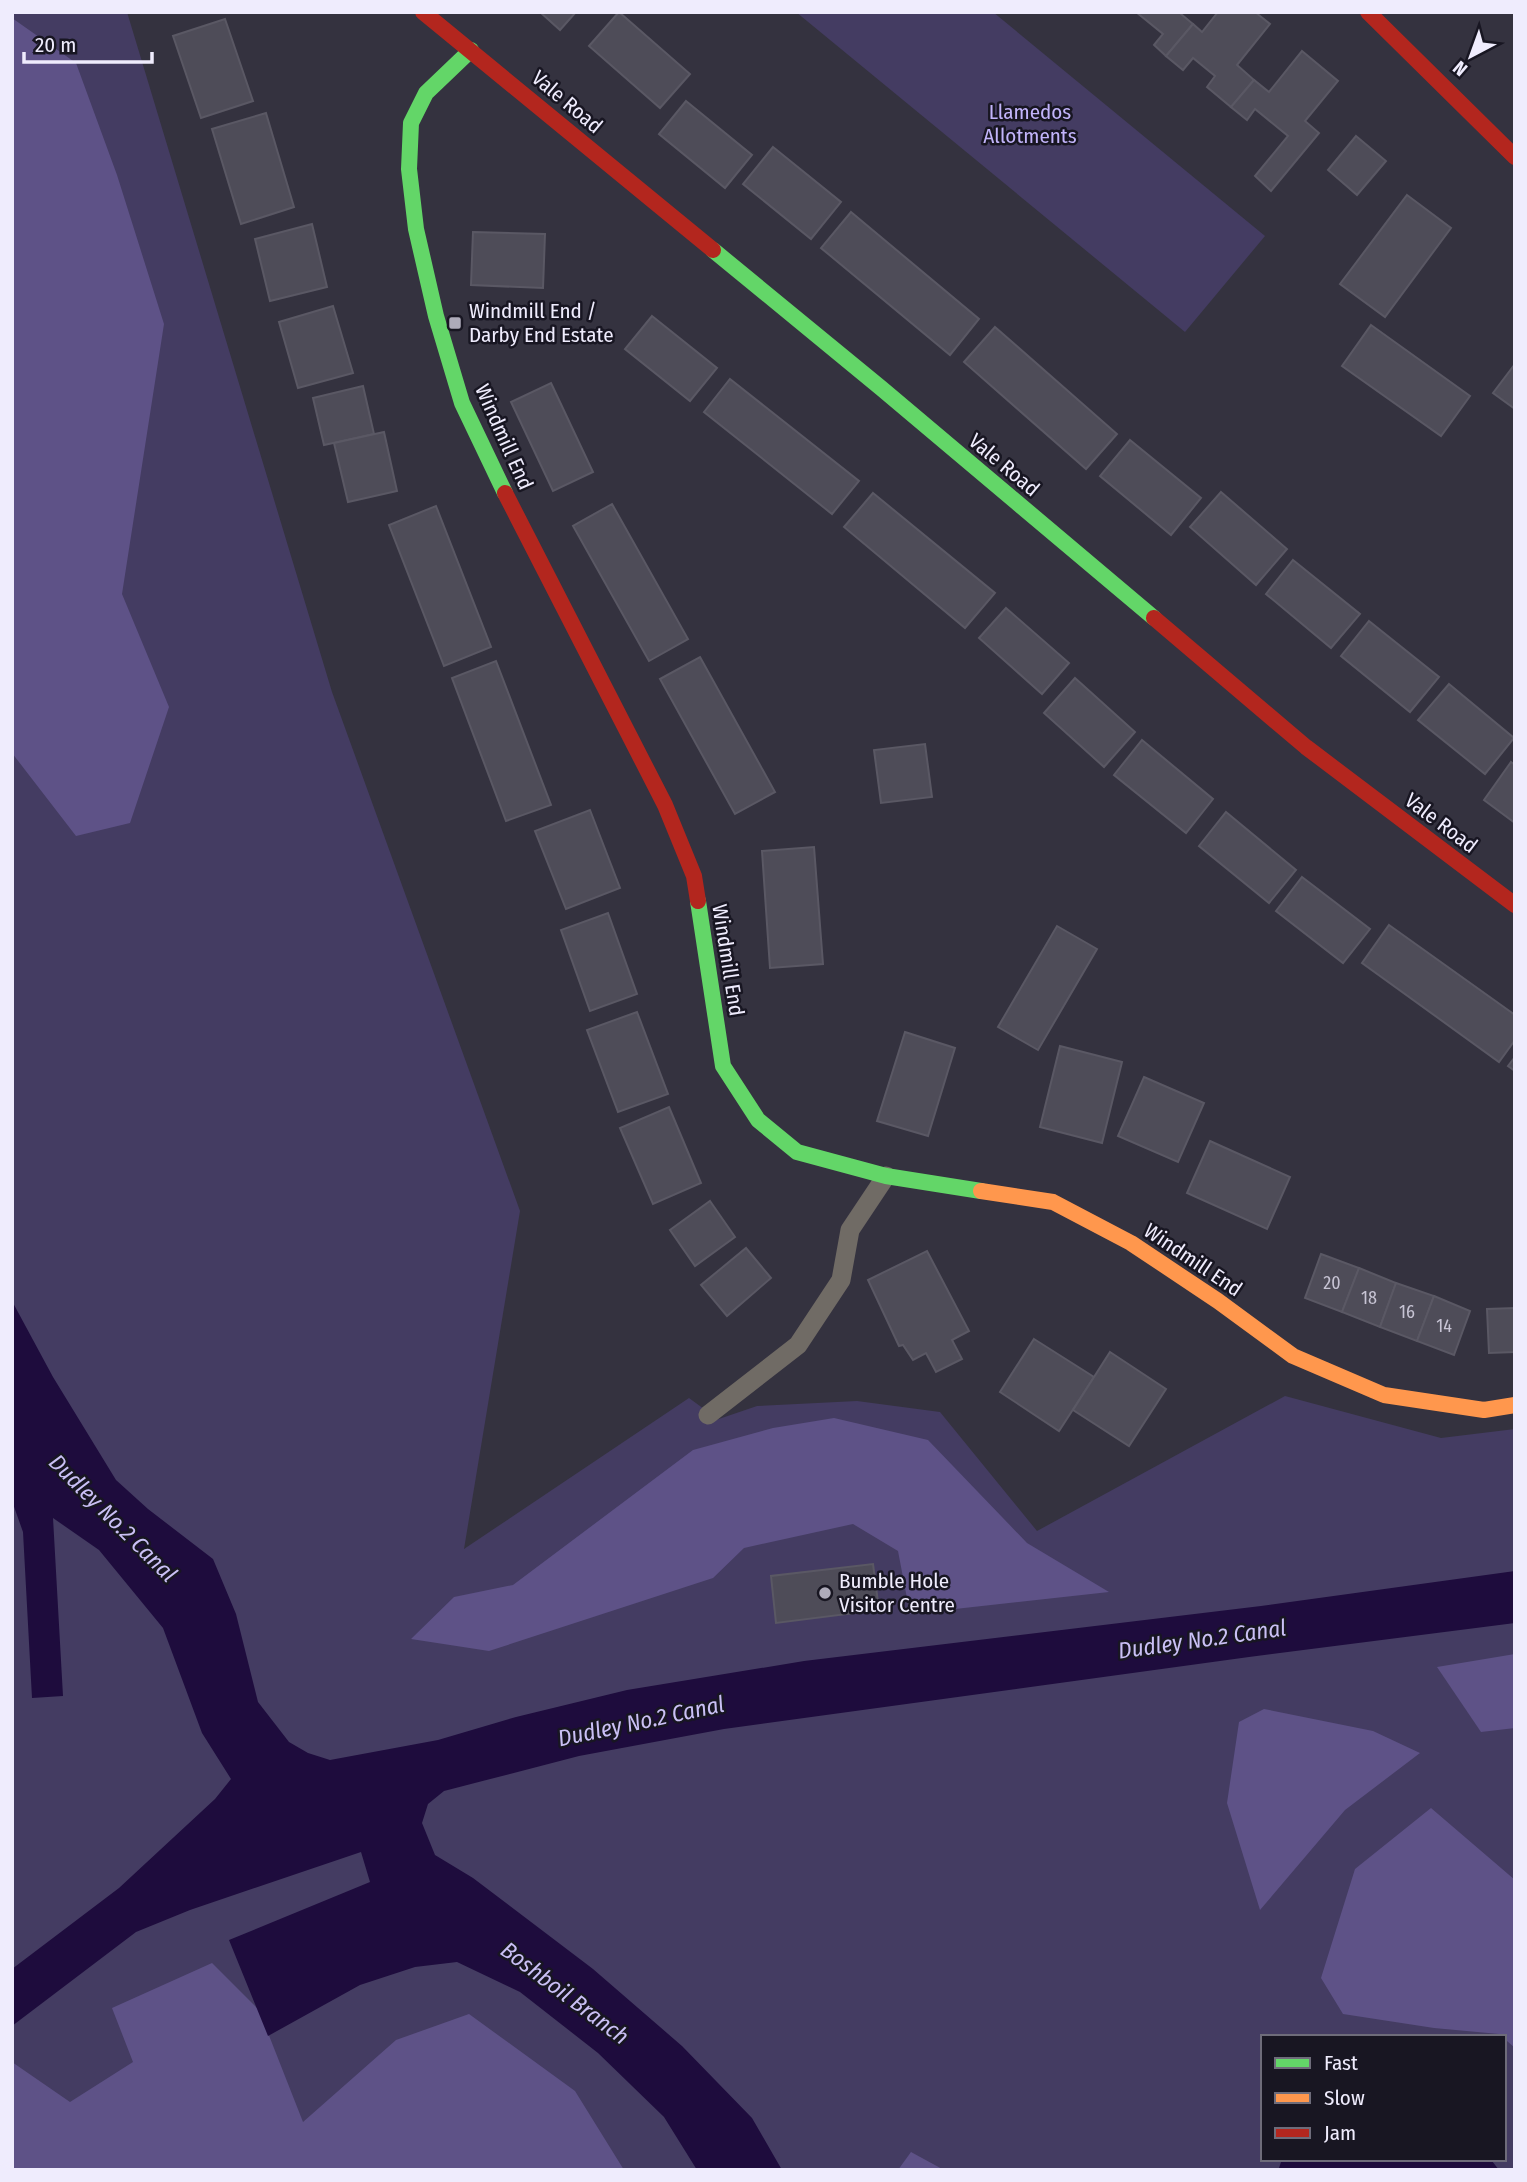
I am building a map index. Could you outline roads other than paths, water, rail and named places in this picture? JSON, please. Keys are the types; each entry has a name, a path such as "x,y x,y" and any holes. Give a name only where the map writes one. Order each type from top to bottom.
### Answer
{"street":[{"name":"Vale Road","path":"423,12 881,388 1306,747 1515,905"},
{"path":"1368,12 1515,157"},
{"name":"Windmill End","path":"471,50 426,93 411,123 410,169 419,241 436,316 463,403 512,507 665,805 694,876 723,1066 758,1120 797,1152 886,1176 1053,1202 1131,1243 1218,1301 1293,1356 1384,1395 1484,1410 1515,1405"}],"lane":[{"path":"708,1415 799,1345 841,1280 850,1230 886,1176"}],"water":[{"path":"12,1301 53,1377 116,1480 148,1509 213,1559 236,1614 258,1702 289,1742 308,1753 330,1760 438,1740 516,1717 627,1690 804,1661 1261,1606 1515,1571 1515,1623 724,1729 579,1756 444,1791 428,1804 422,1823 435,1855 473,1878 593,1969 682,2046 752,2118 782,2170 697,2170 664,2117 598,2053 520,1992 457,1962 415,1967 360,1985 268,2036 229,1940 370,1882 361,1852 190,1910 136,1932 12,2026 12,1969 119,1888 215,1799 231,1779 202,1733 163,1628 99,1550 53,1518 63,1696 32,1698 23,1532 12,1501"},
{"path":"1281,2161 1492,2161 1499,2170 1256,2170 1279,2168"}],"place":[{"name":"Windmill End / Darby End Estate","path":"455,323"},
{"name":"Bumble Hole Visitor Centre","path":"825,1593"}],"park label":[{"name":"Llamedos Allotments","path":"1030,124"}],"water label":[{"name":"Dudley No.2 Canal","path":"113,1518"},
{"name":"Dudley No.2 Canal","path":"1202,1639"},
{"name":"Dudley No.2 Canal","path":"641,1721"},
{"name":"Boshboil Branch","path":"565,1993"}]}
